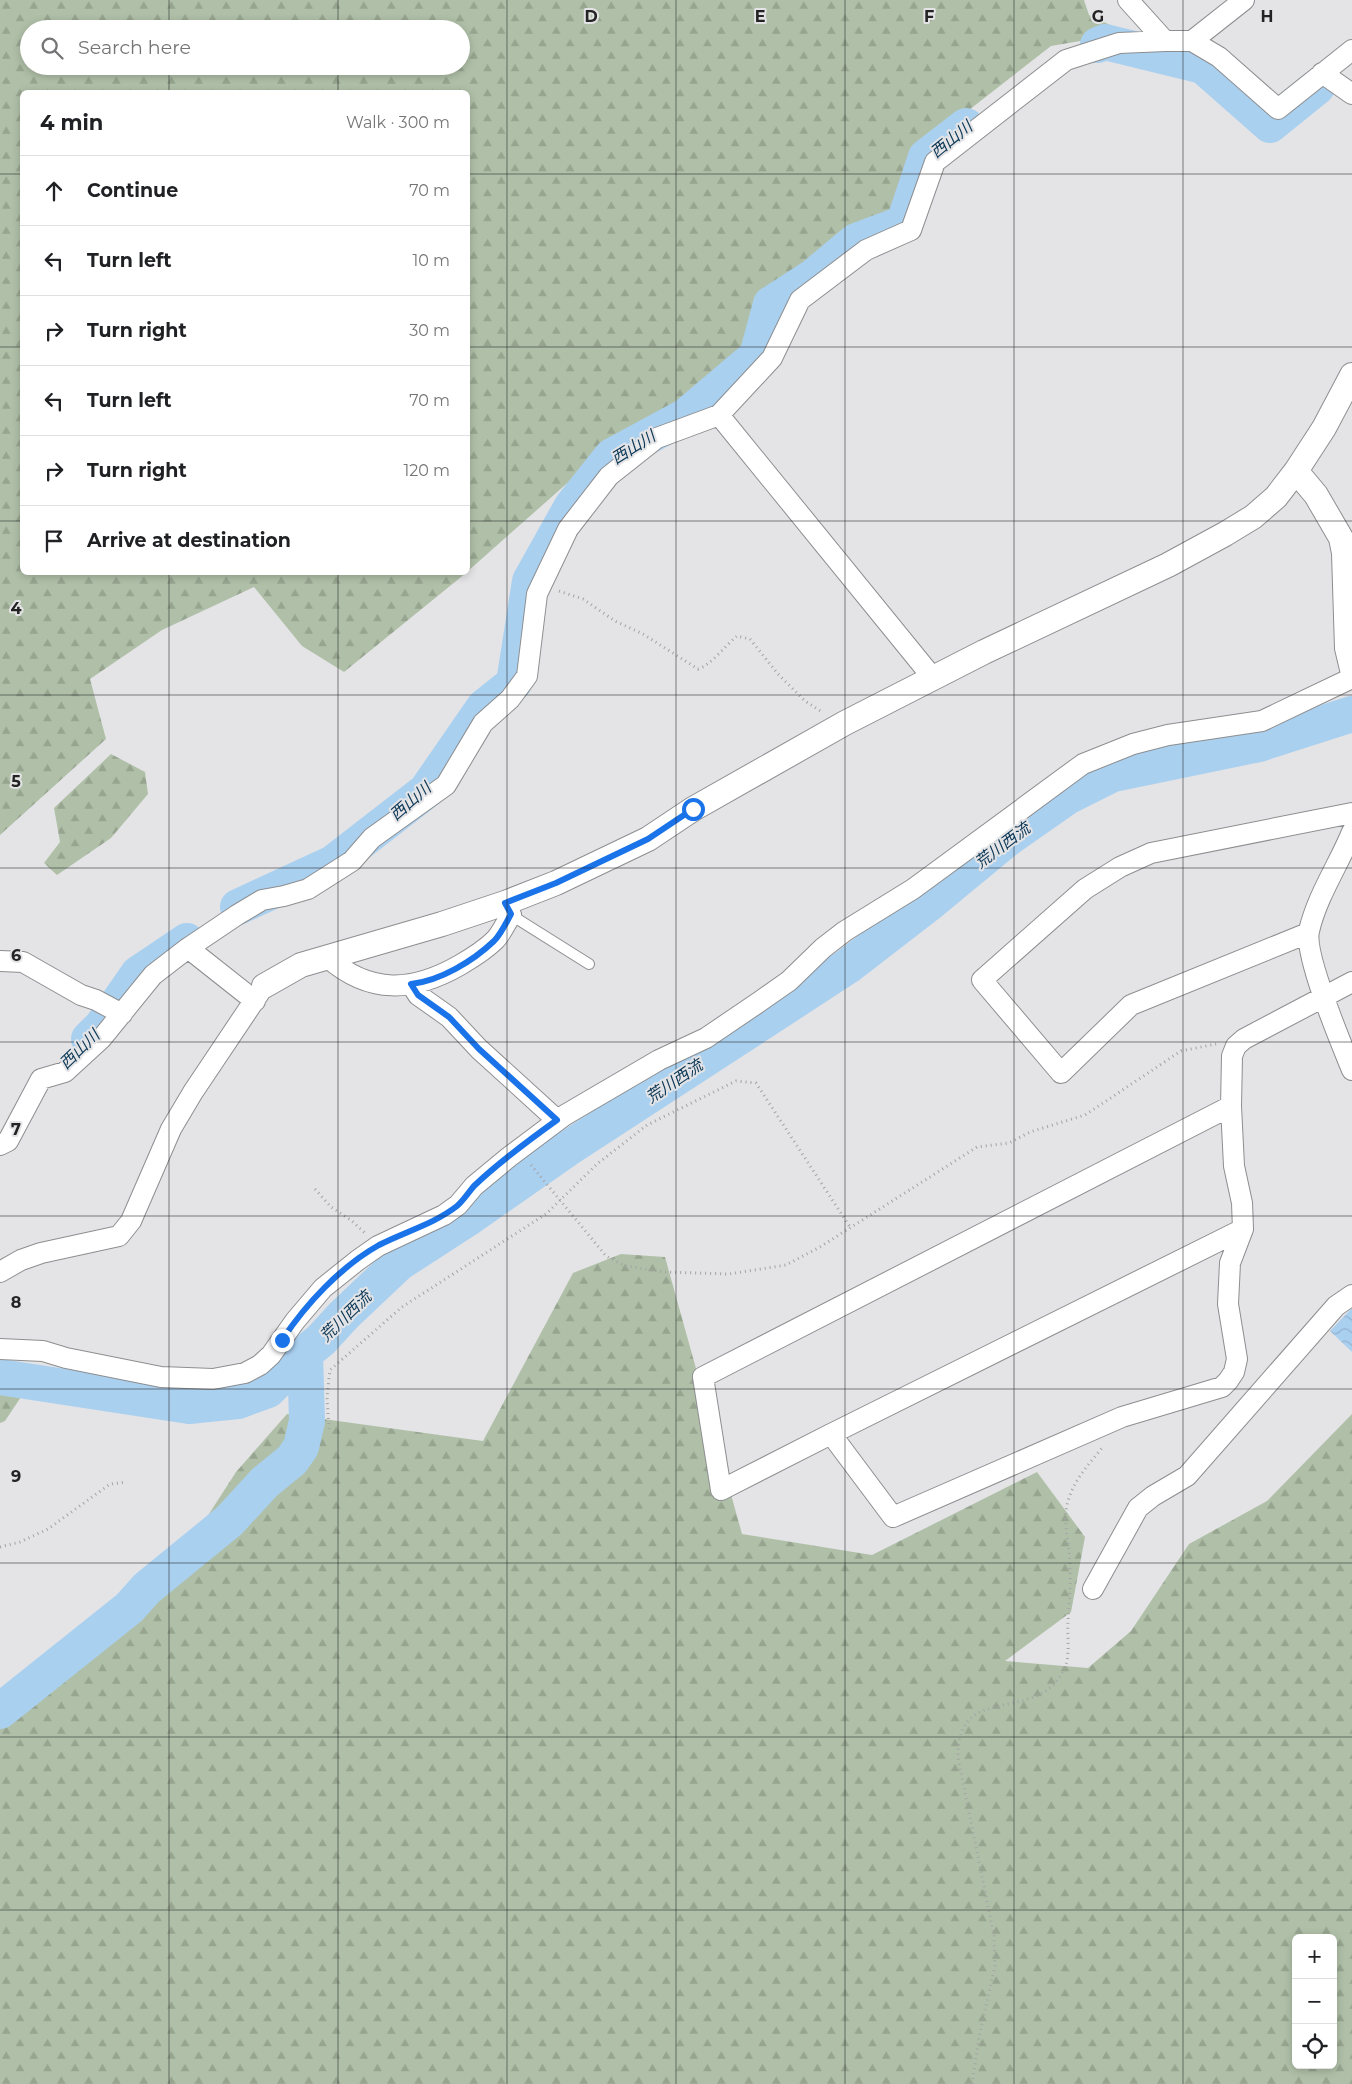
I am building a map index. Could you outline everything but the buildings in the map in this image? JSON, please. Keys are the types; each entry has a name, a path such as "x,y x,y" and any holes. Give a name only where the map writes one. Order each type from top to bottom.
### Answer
{"street":[{"path":"1128,0 1166,41"},
{"path":"1192,41 1244,0"},
{"path":"0,1145 8,1140 41,1079 65,1072 101,1039 152,976 237,914 262,900 308,889 352,861 372,838 446,785 483,723 510,700 527,676 537,594 568,529 609,476 657,438 719,415 772,358 800,300 866,250 911,230 935,162 1066,60 1119,43 1192,41 1219,57 1278,108 1352,50"},
{"path":"1322,73 1352,94"},
{"path":"0,1272 21,1260 119,1236 131,1221 171,1129 193,1092 260,994 301,965 508,909 556,883 648,839 693,809 842,725 933,678 1168,565 1225,534 1253,517 1276,497 1296,471 1324,428 1352,375"},
{"path":"719,415 933,678"},
{"path":"1296,471 1316,495 1341,538 1344,553 1347,648 1352,669"},
{"path":"0,1349 43,1351 161,1377 213,1379 245,1373 260,1365 271,1355 295,1321 323,1288 378,1246 444,1215 458,1205 474,1186 557,1120 659,1060 706,1038 759,1002 789,981 823,948 845,931 912,889 1083,764 1133,744 1168,735 1262,720 1352,678"},
{"path":"1308,933 1131,1006 1061,1073 982,980 1085,889 1120,867 1151,853 1352,813"},
{"path":"1352,832 1313,916 1308,933 1324,997 1352,1070"},
{"path":"327,957 338,967 367,981 397,986 421,983 444,974 472,958 496,940 508,909"},
{"path":"188,948 260,994"},
{"path":"0,961 23,962 81,995 96,1000 122,1014"},
{"path":"832,1434 893,1517 1122,1416 1222,1387 1234,1372 1237,1359 1228,1304 1230,1263 1243,1229 1242,1203 1234,1166 1231,1106 1232,1056 1236,1046 1244,1039 1352,982"},
{"path":"411,984 418,995 449,1017 479,1049 557,1120"},
{"path":"1231,1106 703,1377 721,1490 1243,1229"},
{"path":"1093,1589 1138,1508 1153,1496 1187,1476 1336,1306 1352,1295"}],"lane":[{"path":"508,909 588,964"}],"path":[{"path":"541,585 583,599 615,621 643,634 698,670 706,667 723,647 737,636 750,639 778,674 805,701 842,725"},
{"path":"530,1164 606,1256 625,1266 665,1272 729,1274 786,1265 820,1247 977,1147 1009,1143 1030,1132 1086,1116 1181,1051 1226,1042 1236,1046"},
{"path":"329,1429 327,1397 330,1370 402,1307 546,1214 598,1164 647,1125 736,1081 756,1082 850,1228"},
{"path":"315,1189 332,1207 352,1220 378,1246"},
{"path":"972,2084 980,2037 996,1966 994,1936 958,1758 957,1741 966,1723 979,1712 998,1705 1025,1701 1045,1693 1059,1680 1066,1662 1070,1566 1065,1519 1068,1499 1076,1480 1106,1442"},
{"path":"0,1546 20,1542 48,1529 110,1484 126,1482"}],"green space":[{"path":"0,0 1084,0 1089,15 1127,33 1051,46 919,149 898,217 836,245 768,295 744,350 684,406 599,455 470,569 470,90 20,90 20,575 464,575 344,672 302,646 254,587 162,630 90,679 106,739 0,835"},
{"path":"111,754 145,772 148,794 111,838 57,875 44,863 60,842 54,808"},
{"path":"621,1254 665,1257 742,1534 872,1555 1037,1472 1085,1537 1071,1612 1005,1661 1088,1668 1131,1631 1189,1544 1267,1501 1352,1414 1352,2084 0,2084 0,1707 169,1576 236,1472 287,1414 483,1441 573,1273"},
{"path":"16,1371 27,1388 5,1421 0,1423 0,1374"}],"water":[{"path":"1352,1308 1352,1352 1330,1331"}],"waterway":[{"name":"西山川","path":"1098,45 1105,42 1203,66 1270,125 1317,87"},
{"name":"西山川","path":"238,907 333,863 426,791 484,707 514,683 530,581 572,506 612,456 686,416 757,356 771,304 813,277 856,241 904,223 926,157 966,126"},
{"name":"荒川西流","path":"0,1377 189,1406 238,1401 268,1390 399,1263 467,1219 567,1149 848,966 927,905 1007,839 1067,797 1113,774 1259,744 1352,714"},
{"name":"西山川","path":"89,1039 102,1026 138,974 187,941"},
{"path":"0,1711 129,1608 147,1588 229,1521 265,1482 292,1460 301,1447 307,1421 305,1353"}],"route":[{"path":"282,1340 295,1321 323,1288 358,1260 378,1246 444,1215 458,1205 474,1186 557,1120 479,1049 449,1017 418,995 411,984 421,983 444,974 472,958 496,940 511,914 505,903 556,883 648,839 693,809"}]}
